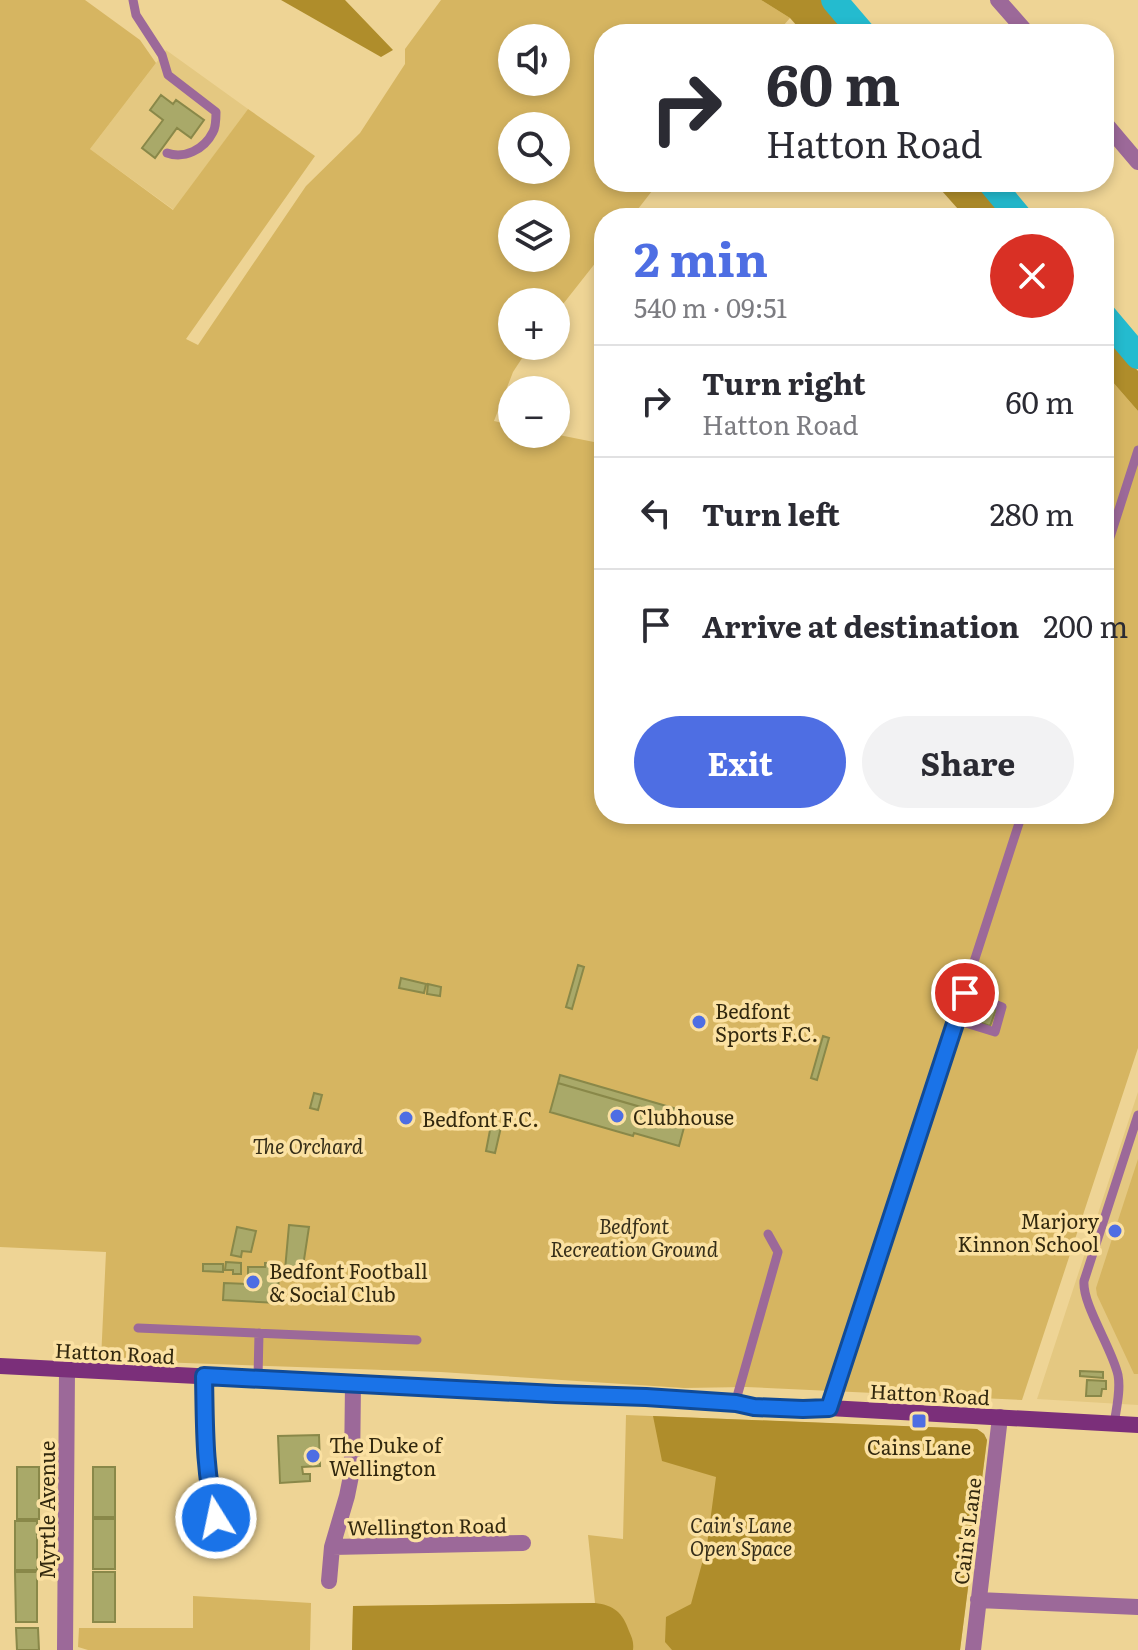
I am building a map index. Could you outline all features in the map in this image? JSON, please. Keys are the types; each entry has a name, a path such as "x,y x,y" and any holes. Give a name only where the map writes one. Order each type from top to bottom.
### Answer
{"street":[{"path":"998,0 1019,24"},
{"path":"1114,133 1138,160"},
{"name":"Hatton Road","path":"0,1366 1138,1425"},
{"name":"Myrtle Avenue","path":"65,1650 67,1370"},
{"name":"Wellington Road","path":"329,1581 332,1547 352,1471 353,1383"},
{"name":"Cain's Lane","path":"973,1650 1000,1417"},
{"name":"Wellington Road","path":"332,1547 523,1543"},
{"path":"978,1600 1138,1607"}],"lane":[{"path":"133,0 136,15 162,55 168,75 216,112 214,132 199,148 178,157 167,153"},
{"path":"1114,525 1138,450"},
{"path":"829,1408 1019,824"},
{"path":"956,1020 995,1032 1002,1007 965,993"},
{"path":"1114,1425 1118,1375 1083,1291 1138,1115"},
{"path":"736,1403 778,1252 768,1234"},
{"path":"138,1328 417,1340"},
{"path":"258,1378 259,1333"},
{"path":"204,1376 204,1427 211,1497 222,1539"}],"shaded area":[{"path":"166,50 248,109 174,210 90,149"},
{"name":"Marjory Kinnon School","path":"1138,1092 1138,1405 1037,1399"}],"green space":[{"path":"0,0 85,0 140,40 156,63 90,149 173,210 248,109 315,156 186,339 198,345 306,186 360,133 405,64 405,49 441,0 761,0 790,18 785,24 594,24 594,192 651,192 639,208 594,208 594,265 570,295 570,288 498,288 498,360 521,360 511,376 498,376 498,411 494,421 498,422 498,448 570,448 570,437 594,442 594,824 1114,824 1114,383 1138,411 1138,1048 1022,1400 746,1387 684,1388 441,1372 101,1360 106,1252 0,1247"},
{"path":"281,0 345,0 393,50 381,57"},
{"path":"761,0 823,0 843,24 795,24"},
{"path":"943,192 983,192 997,208 957,208"},
{"path":"1114,343 1138,371 1138,411 1114,383"},
{"path":"1138,1159 1138,1374 1134,1374 1096,1288"},
{"name":"Cain's Lane Open Space","path":"626,1415 977,1429 987,1440 960,1650 352,1650 353,1606 595,1603 588,1535 623,1539"},
{"name":"Cain's Lane Open Space","path":"653,1416 977,1429 984,1434 987,1440 960,1650 672,1650 665,1642 666,1617 691,1604 707,1545 716,1477 662,1461"},
{"path":"193,1596 311,1603 310,1650 88,1650 78,1647 79,1628 193,1628"},
{"path":"595,1603 613,1608 621,1615 632,1638 633,1650 352,1650 353,1606"}],"building":[{"path":"161,95 173,104 176,100 204,120 191,138 177,128 155,158 142,148 163,120 150,110"},
{"path":"578,965 584,967 572,1009 566,1007"},
{"path":"401,978 426,984 424,993 399,988"},
{"path":"428,984 441,987 440,996 427,994"},
{"path":"968,1001 996,1010 990,1026 962,1016"},
{"path":"823,1036 829,1038 817,1080 811,1078"},
{"path":"560,1075 687,1112 685,1120 558,1083"},
{"name":"Clubhouse","path":"558,1083 686,1120 679,1146 550,1112"},
{"path":"314,1093 322,1095 318,1110 310,1108"},
{"path":"491,1125 501,1127 495,1153 486,1151"},
{"path":"289,1225 309,1227 302,1273 285,1270"},
{"path":"237,1227 256,1231 251,1252 242,1251 241,1257 231,1255"},
{"path":"226,1262 241,1263 241,1274 225,1270"},
{"path":"265,1263 279,1263 278,1303 223,1300 224,1283 248,1284 248,1267 265,1267"},
{"path":"203,1264 223,1264 223,1272 203,1271"},
{"path":"1080,1371 1103,1372 1103,1378 1080,1376"},
{"path":"1087,1380 1106,1381 1106,1389 1102,1389 1101,1396 1086,1396"},
{"path":"319,1435 320,1466 302,1467 303,1474 310,1474 310,1481 280,1483 278,1436"},
{"path":"17,1467 39,1467 39,1519 17,1519"},
{"path":"93,1467 115,1467 115,1517 93,1517"},
{"path":"93,1519 115,1519 115,1569 93,1569"},
{"path":"15,1521 37,1521 37,1570 15,1570"},
{"path":"15,1572 37,1572 37,1622 16,1622"},
{"path":"93,1572 115,1572 115,1622 93,1622"},
{"path":"16,1628 38,1628 39,1650 17,1650"}],"waterway":[{"path":"834,0 854,24"},
{"path":"998,192 1012,208"},
{"path":"1114,328 1138,356"}],"place":[{"name":"Bedfont Sports F.C.","path":"699,1022"},
{"name":"Clubhouse","path":"617,1116"},
{"name":"Bedfont F.C.","path":"406,1118"},
{"name":"Marjory Kinnon School","path":"1115,1231"},
{"name":"Bedfont Football & Social Club","path":"253,1282"},
{"name":"Cains Lane","path":"919,1421"},
{"name":"The Duke of Wellington","path":"313,1456"}],"route":[{"path":"216,1518 204,1427 204,1376 646,1397 754,1407 829,1408 965,993"}],"park label":[{"name":"The Orchard","path":"308,1145"},
{"name":"Bedfont Recreation Ground","path":"634,1236"}]}
